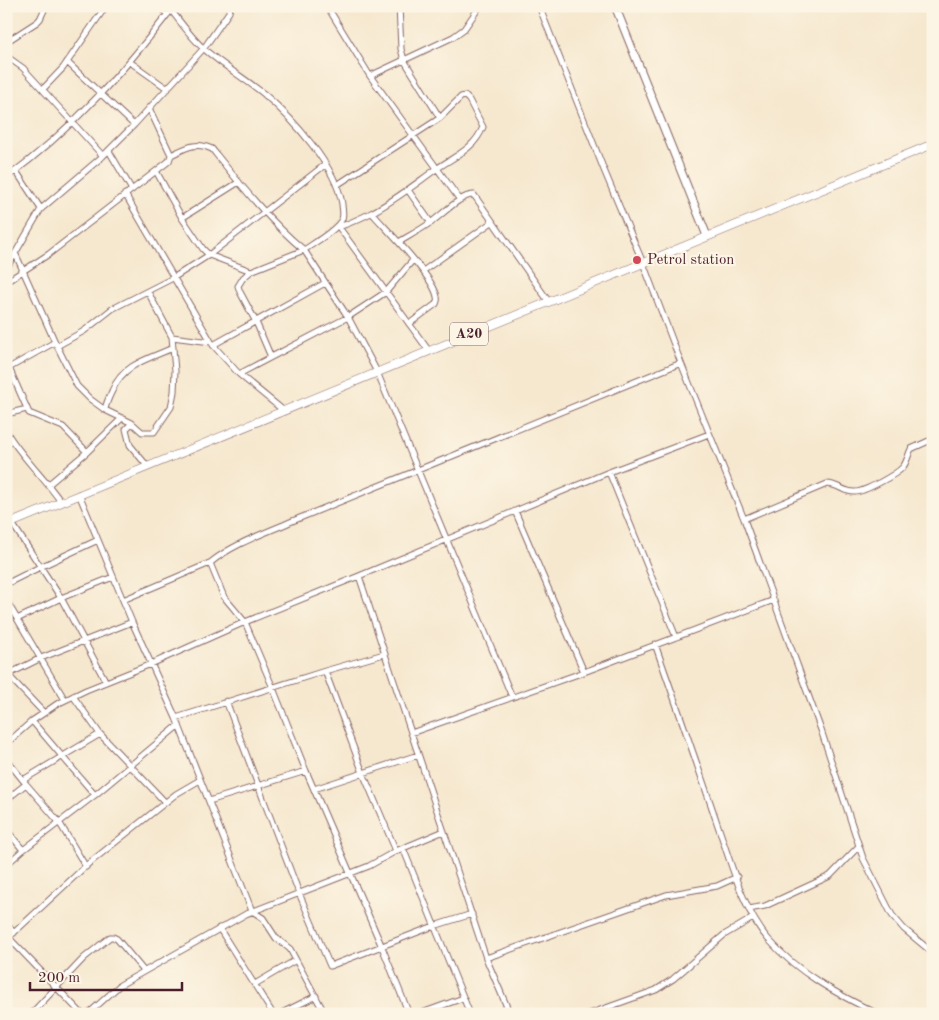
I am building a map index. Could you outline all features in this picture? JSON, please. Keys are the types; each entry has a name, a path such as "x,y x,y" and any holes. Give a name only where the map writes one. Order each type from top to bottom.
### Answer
{"main road":[{"name":"A20","path":"9,524 933,144"}],"street":[{"path":"6,42 37,22 46,6"},
{"path":"43,90 67,62 106,6"},
{"path":"158,6 171,10 204,48 283,112 326,164 337,186 343,212 338,226"},
{"path":"327,6 370,76 460,200"},
{"path":"399,6 401,49 404,60 440,118"},
{"path":"370,76 453,38 464,29 480,6"},
{"path":"540,6 744,519 821,730 859,846 876,886 892,915 904,929 933,953"},
{"path":"615,6 707,236"},
{"path":"6,269 16,255 40,209 109,151 134,125 204,48 231,8"},
{"path":"6,178 48,146 101,95 171,10"},
{"path":"6,56 23,68 103,156"},
{"path":"67,62 134,125"},
{"path":"130,62 168,89"},
{"path":"271,357 256,322 240,292 238,286 243,278 251,271 304,250 338,226 372,213 471,147 480,135 483,127 469,100 465,96 461,97 440,118 337,186"},
{"path":"6,282 49,254 169,161 171,155 149,108"},
{"path":"171,155 191,146 204,145 212,148 265,211 304,250 348,317 377,372 512,697"},
{"path":"109,151 132,190"},
{"path":"87,452 63,427 30,413 7,368 84,331 112,309 173,278 209,254 326,164"},
{"path":"16,171 40,209"},
{"path":"156,171 202,249 209,254 251,271"},
{"path":"182,218 239,182"},
{"path":"408,190 431,223"},
{"path":"125,194 212,344 239,374 284,411"},
{"path":"399,242 431,223 460,200 469,195 476,196 492,222 549,302"},
{"path":"372,213 423,271 437,295 438,300 436,304 409,324"},
{"path":"423,271 492,222"},
{"path":"338,226 429,351"},
{"path":"16,255 56,344 79,389 105,410 132,423 142,432 151,432 156,429 166,416 171,406 174,392 175,371 172,337 148,292"},
{"path":"239,374 348,317 386,292 413,260"},
{"path":"172,337 212,344 256,322 325,283"},
{"path":"105,410 116,380 124,372 134,364 173,348"},
{"path":"123,600 210,563 235,546 681,363"},
{"path":"6,414 27,409"},
{"path":"49,484 87,452 122,418"},
{"path":"132,423 126,429 128,440 148,467"},
{"path":"6,431 23,456 49,484 61,502"},
{"path":"6,744 32,721 73,696 245,622 609,472 709,434"},
{"path":"744,519 827,484 834,484 855,492 863,491 901,469 906,463 911,449 933,439"},
{"path":"609,472 676,637"},
{"path":"79,494 132,622 179,725 252,911 264,918 276,938 287,946 326,1014"},
{"path":"515,511 584,672"},
{"path":"6,514 9,524 61,598 106,682"},
{"path":"6,584 40,566 98,540"},
{"path":"210,563 224,597 245,622 409,1014"},
{"path":"359,576 486,958 510,1014"},
{"path":"17,619 61,598 113,577"},
{"path":"6,600 65,700"},
{"path":"411,733 584,672 774,600"},
{"path":"44,713 7,674 41,658 132,622"},
{"path":"655,644 753,918 768,939 789,960 837,994 878,1014"},
{"path":"176,718 226,701 384,654"},
{"path":"325,671 362,773 396,850"},
{"path":"73,696 100,734 165,802"},
{"path":"226,701 299,893 330,966 434,926 472,914"},
{"path":"32,721 95,795"},
{"path":"6,865 130,767 179,725"},
{"path":"6,800 24,782 100,734"},
{"path":"314,789 418,755"},
{"path":"6,759 59,822 86,866"},
{"path":"209,801 306,771"},
{"path":"82,1014 8,939 86,866 165,802 200,780"},
{"path":"6,829 23,850"},
{"path":"88,1014 120,985 143,970 252,911 369,866 396,850 444,832"},
{"path":"750,909 765,906 830,876 859,846"},
{"path":"403,848 470,1014"},
{"path":"486,958 666,895 717,886 737,877"},
{"path":"589,1014 656,990 674,980 724,935 753,918"},
{"path":"6,923 14,933"},
{"path":"219,928 273,1014"},
{"path":"31,1014 84,958 110,938 117,939 143,970"},
{"path":"255,984 296,960"},
{"path":"280,1014 316,996"},
{"path":"419,1014 463,998"}],"place":[{"name":"Petrol station","path":"637,260"}]}
